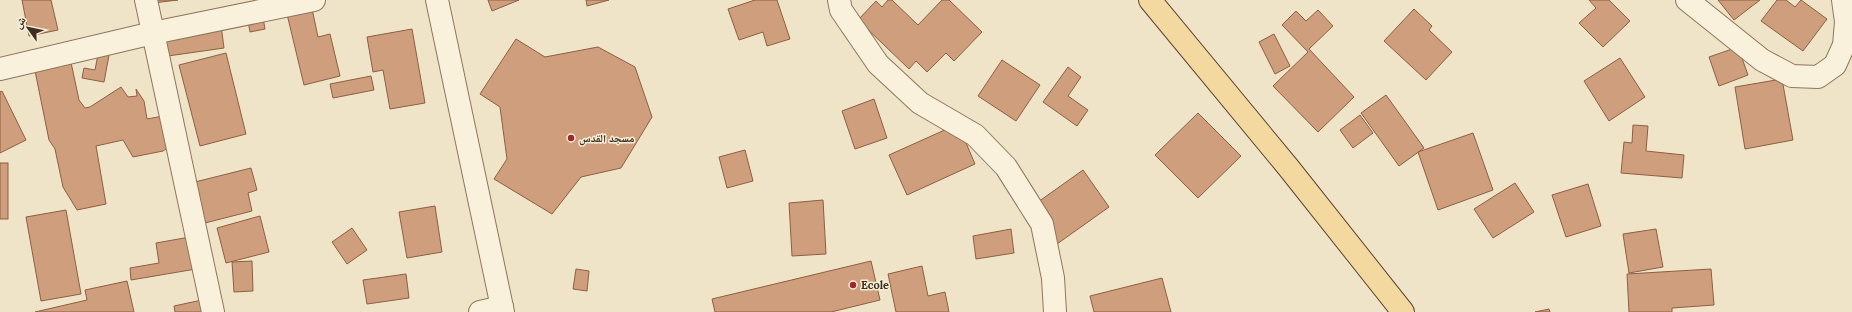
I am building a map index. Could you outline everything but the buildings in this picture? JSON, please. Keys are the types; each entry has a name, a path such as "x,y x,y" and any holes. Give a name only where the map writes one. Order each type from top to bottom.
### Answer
{"main road":[{"path":"1150,0 1288,167 1403,312"}],"street":[{"path":"146,0 213,312"},
{"path":"0,69 153,33 314,0"},
{"path":"437,0 502,310 480,312"},
{"path":"839,0 841,10 878,64 920,102 975,135 1006,168 1042,224 1053,278 1055,312"},
{"path":"1687,0 1762,60 1792,76 1818,77 1835,65 1844,45 1846,22 1843,0"}],"place":[{"name":"مسجد القدس","path":"571,138"},
{"name":"Ecole","path":"853,285"}]}
